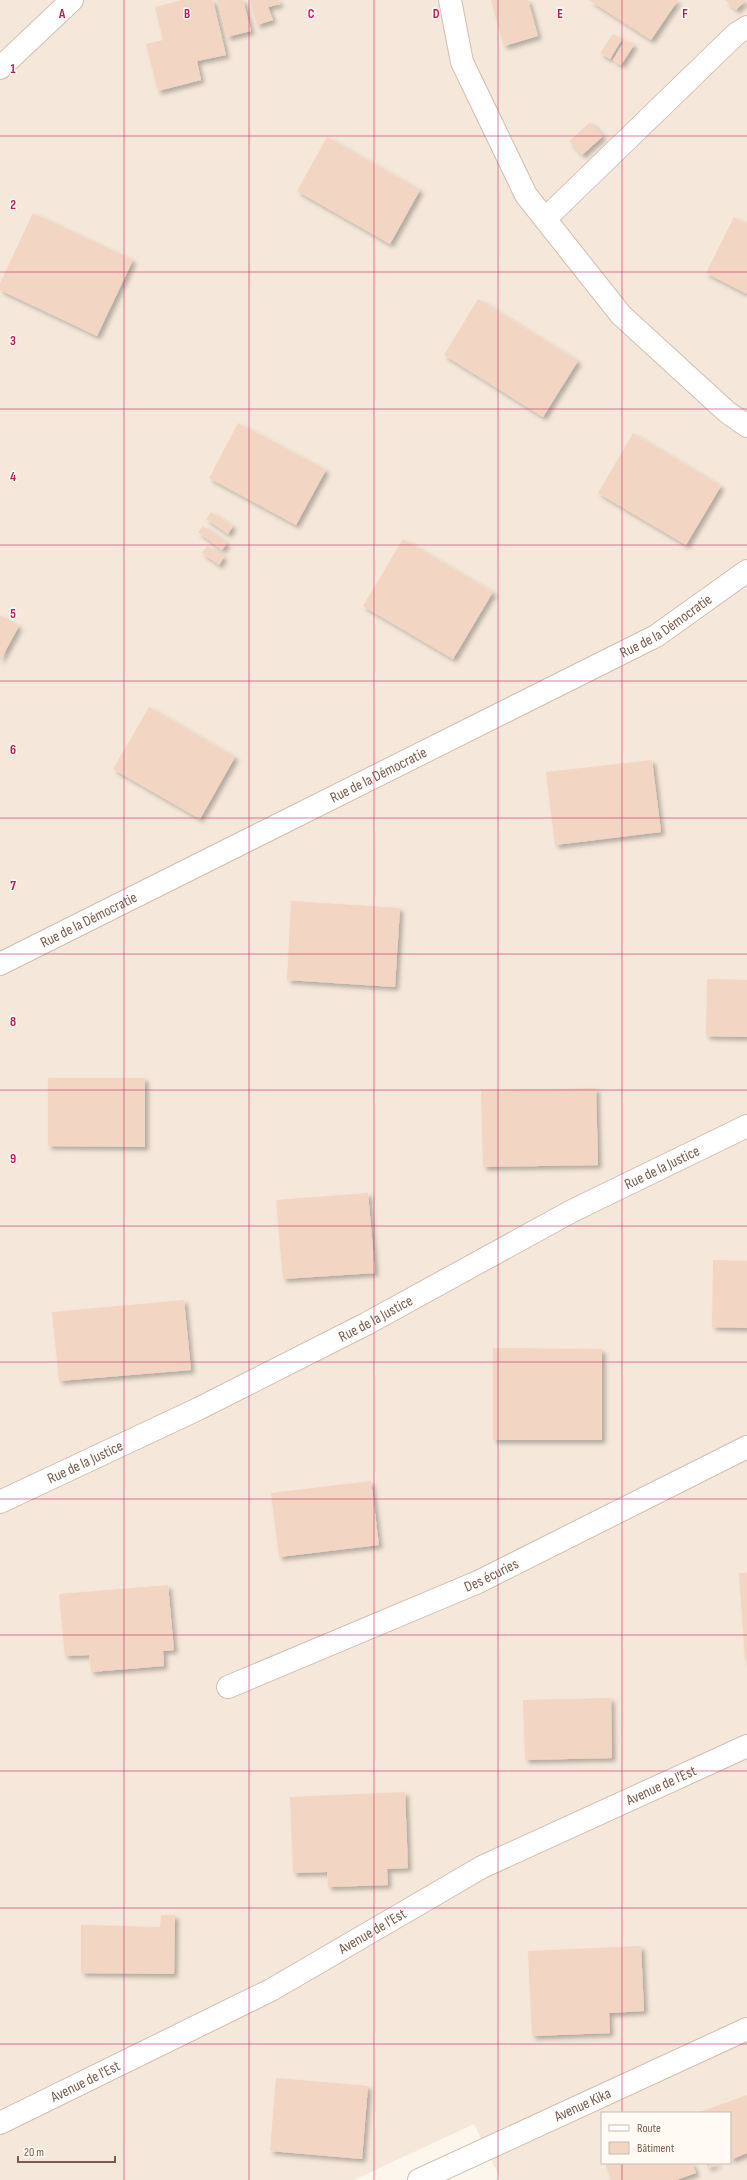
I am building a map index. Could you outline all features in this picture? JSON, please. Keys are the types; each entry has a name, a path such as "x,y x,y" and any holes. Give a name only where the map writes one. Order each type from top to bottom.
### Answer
{"street":[{"path":"0,68 72,0"},
{"path":"450,0 462,62 526,195 621,315 727,412 747,426"},
{"path":"545,218 736,34 747,27"},
{"name":"Rue de la Démocratie","path":"0,964 656,636 747,571"},
{"name":"Rue de la Justice","path":"0,1502 205,1406 366,1324 572,1211 747,1126"},
{"name":"Des écuries","path":"228,1687 478,1582 747,1447"},
{"name":"Avenue de l'Est","path":"0,2123 271,1990 482,1867 747,1746"},
{"name":"Avenue Kika","path":"419,2180 747,2029"}],"shaded area":[{"path":"0,0 747,0 747,2180 501,2180 474,2124 354,2180 0,2180"}],"building":[{"path":"182,0 213,0 226,55 197,61 201,80 158,91 146,44 163,40 155,7"},
{"path":"217,0 243,0 251,31 227,37"},
{"path":"250,0 279,0 280,4 268,7 273,20 257,25"},
{"path":"491,0 528,0 538,36 504,46"},
{"path":"589,0 678,0 651,40"},
{"path":"725,0 746,0 736,10"},
{"path":"613,34 622,39 610,59 600,53"},
{"path":"625,40 634,45 621,65 613,60"},
{"path":"590,122 603,136 582,155 569,141"},
{"path":"327,137 420,190 390,244 297,191"},
{"path":"33,213 133,260 97,336 0,290 0,283"},
{"path":"734,217 747,224 747,294 706,273"},
{"path":"478,299 578,361 543,417 444,355"},
{"path":"238,423 326,470 296,525 209,478"},
{"path":"633,433 721,486 686,545 598,493"},
{"path":"211,512 233,526 228,534 206,519"},
{"path":"203,526 227,543 222,550 198,532"},
{"path":"403,539 493,592 453,659 363,606"},
{"path":"207,546 224,557 219,565 202,553"},
{"path":"0,615 19,626 0,661"},
{"path":"149,707 235,757 200,819 113,769"},
{"path":"652,760 661,832 555,845 546,772"},
{"path":"291,901 400,908 395,987 287,980"},
{"path":"707,979 747,980 747,1037 706,1036"},
{"path":"48,1078 145,1078 145,1147 48,1146"},
{"path":"596,1088 598,1165 483,1167 481,1090"},
{"path":"368,1193 375,1273 283,1279 276,1200"},
{"path":"713,1260 747,1261 747,1328 712,1327"},
{"path":"184,1300 191,1370 59,1381 52,1312"},
{"path":"493,1348 602,1349 602,1440 493,1440"},
{"path":"371,1481 379,1545 279,1557 271,1493"},
{"path":"739,1573 747,1573 747,1660 745,1660"},
{"path":"168,1585 174,1650 163,1651 164,1666 91,1672 89,1655 65,1656 59,1594"},
{"path":"611,1698 612,1758 525,1760 523,1700"},
{"path":"405,1792 408,1868 387,1869 388,1885 328,1887 327,1872 293,1873 290,1797"},
{"path":"161,1915 175,1915 174,1974 81,1973 81,1925 160,1927"},
{"path":"641,1946 644,2011 609,2013 610,2033 532,2036 528,1951"},
{"path":"276,2078 368,2086 362,2159 270,2151"},
{"path":"747,2095 747,2153 731,2160 731,2112 700,2112"},
{"path":"605,2164 692,2164 696,2173 676,2180 611,2180"},
{"path":"706,2164 718,2164 708,2168"}]}
